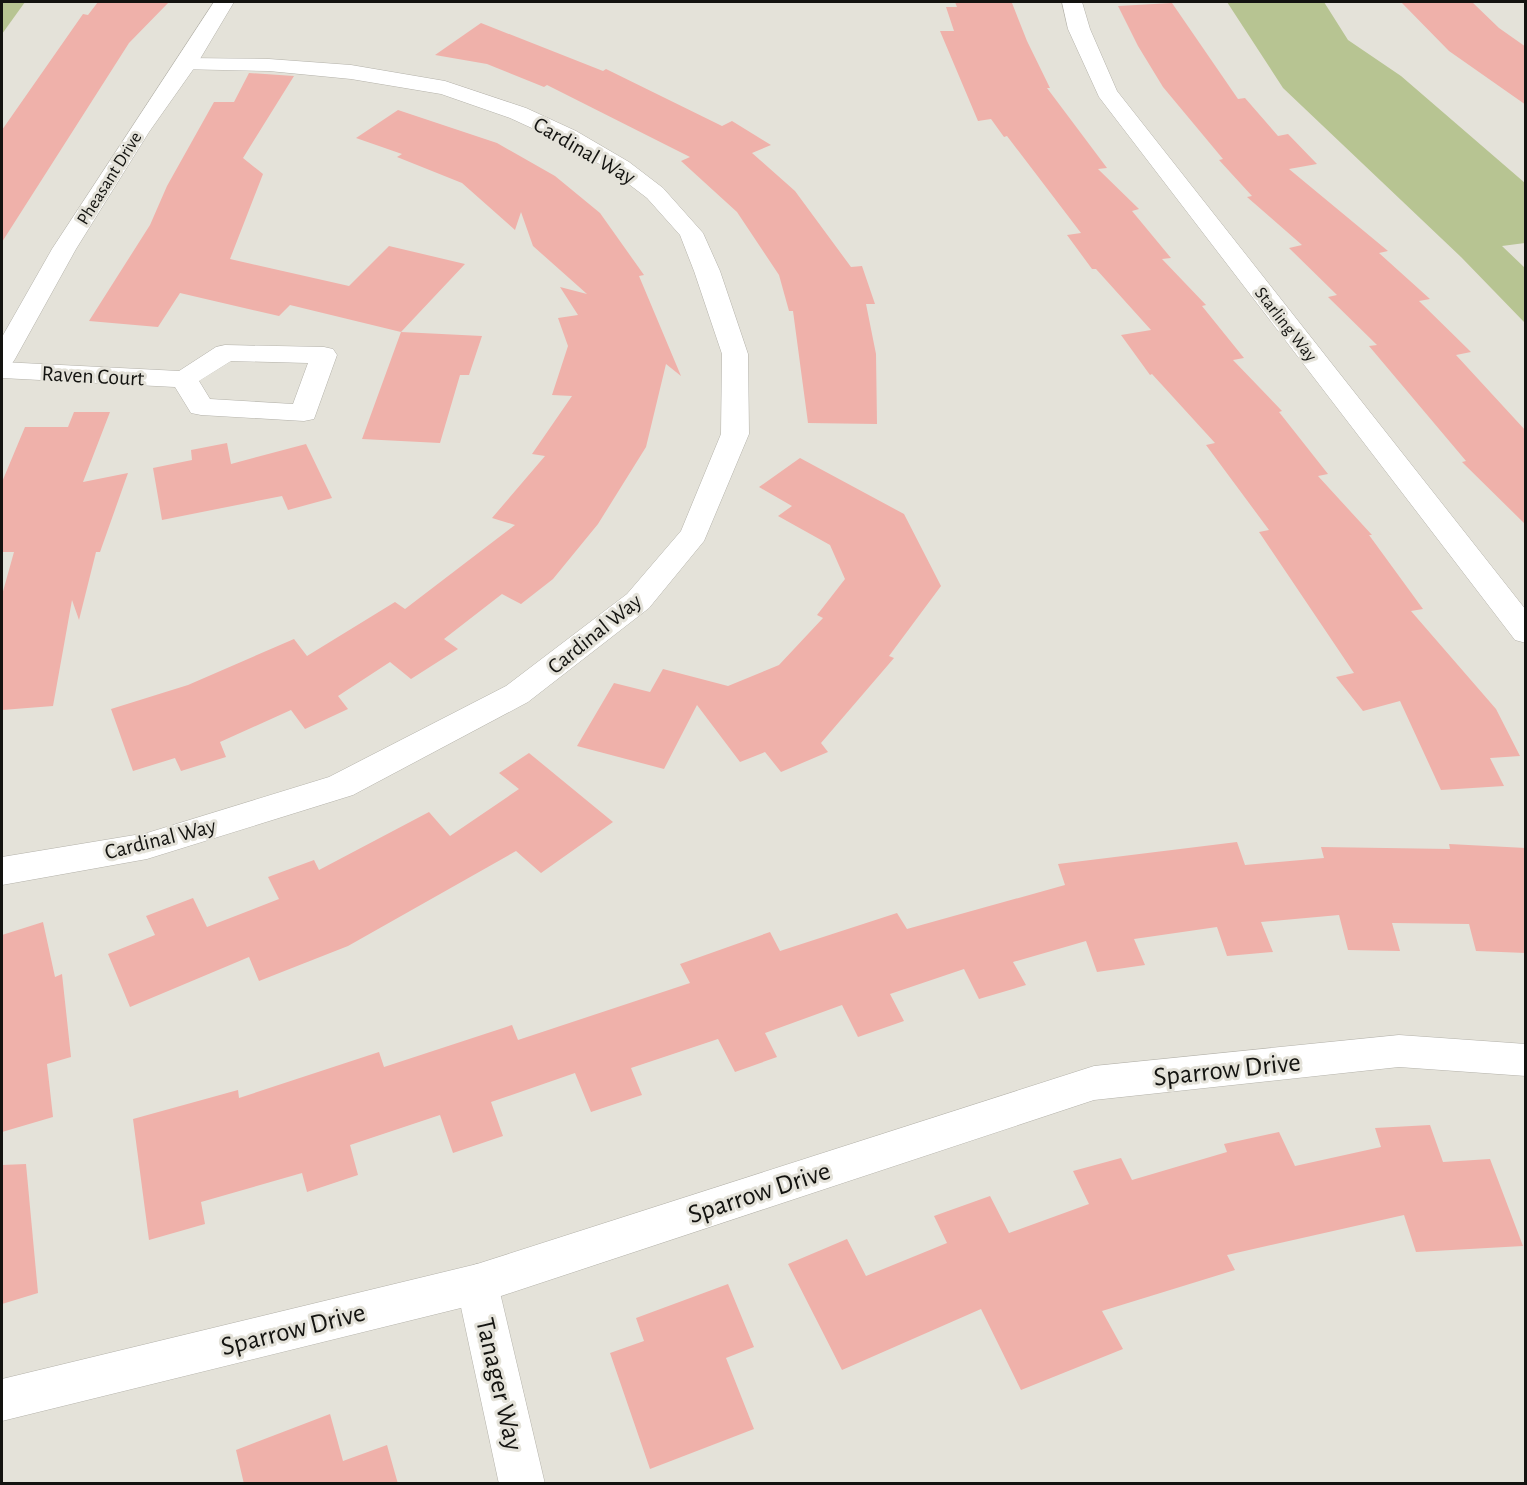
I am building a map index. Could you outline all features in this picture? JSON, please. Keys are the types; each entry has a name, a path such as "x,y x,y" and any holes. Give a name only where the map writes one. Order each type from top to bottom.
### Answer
{"street":[{"name":"Pheasant Drive","path":"2,359 64,249 138,132 186,64 224,2"},
{"name":"Starling Way","path":"1072,2 1079,29 1107,92 1526,632"},
{"name":"Cardinal Way","path":"2,871 147,846 341,786 517,694 638,601 694,534 735,434 735,354 707,271 691,233 655,193 621,167 568,136 518,113 445,88 351,72 269,65 186,64"},
{"path":"225,353 324,355 304,413 201,407 184,379 225,353"},
{"name":"Raven Court","path":"2,370 184,379"},
{"name":"Sparrow Drive","path":"2,1400 477,1284 1094,1083 1399,1051 1526,1060"},
{"name":"Tanager Way","path":"477,1284 522,1484"}],"green space":[{"path":"2,2 25,2 2,34"},
{"path":"1227,2 1324,2 1348,40 1401,76 1525,183 1525,243 1502,246 1525,268 1525,323 1461,257 1283,88"}],"building":[{"path":"98,2 169,2 129,43 2,242 2,130 83,14 88,15"},
{"path":"955,2 1012,3 1027,41 1050,88 1047,88 1107,168 1098,169 1139,209 1132,211 1171,258 1162,259 1206,305 1202,306 1244,358 1233,360 1282,411 1279,412 1328,474 1318,476 1372,535 1369,535 1423,609 1411,611 1496,709 1520,756 1490,758 1504,786 1441,790 1400,701 1363,711 1336,677 1354,673 1259,532 1269,530 1206,445 1215,443 1152,374 1150,375 1121,335 1151,330 1096,269 1092,269 1067,235 1081,233 1007,136 1004,137 991,119 978,121 940,31 954,31 946,7 957,7"},
{"path":"1401,2 1472,2 1499,28 1526,47 1526,105 1449,51"},
{"path":"1172,3 1238,99 1245,98 1278,136 1288,134 1317,164 1289,169 1388,251 1379,253 1430,299 1419,301 1471,352 1456,355 1526,431 1526,525 1462,462 1466,461 1369,346 1377,345 1328,297 1337,295 1289,248 1302,245 1247,197 1252,196 1219,160 1223,159 1163,87 1138,46 1118,6"},
{"path":"481,23 603,71 606,69 722,126 732,121 771,145 752,153 795,191 851,267 862,266 875,304 866,304 876,354 877,424 808,423 793,311 789,311 779,275 737,212 681,161 690,157 547,85 544,87 487,64 435,55"},
{"path":"249,73 294,76 243,158 263,174 230,259 349,286 389,246 465,264 401,332 290,305 279,316 180,293 158,327 89,321 150,225 167,186 214,102 234,102"},
{"path":"398,110 497,143 555,176 600,213 644,275 639,276 681,376 666,364 646,447 598,524 553,579 521,604 502,594 444,639 458,649 411,679 390,662 338,696 348,709 305,729 291,710 220,742 226,757 181,771 175,758 133,771 111,709 188,685 294,639 307,656 395,602 405,609 515,525 492,518 545,456 532,454 572,396 552,395 568,346 558,318 578,315 560,287 587,294 533,246 521,212 515,230 462,183 397,157 402,154 356,138"},
{"path":"401,332 482,336 469,375 460,375 440,443 362,439"},
{"path":"74,412 110,412 83,482 128,473 100,552 96,552 79,620 72,600 53,706 2,710 2,595 14,552 2,552 2,482 25,427 68,427"},
{"path":"227,443 231,464 306,444 332,498 288,510 282,496 162,520 153,468 192,460 191,450"},
{"path":"800,458 904,514 941,586 889,656 894,658 821,743 828,752 781,772 765,752 740,762 697,705 664,769 577,746 614,683 650,692 663,669 728,686 779,665 823,618 817,615 845,579 830,545 778,516 792,506 759,487"},
{"path":"529,753 613,822 541,873 516,851 348,946 259,981 249,957 130,1007 108,954 155,935 146,916 193,898 207,927 279,899 268,877 314,860 319,870 429,812 450,836 519,789 499,773"},
{"path":"1237,842 1245,865 1324,858 1321,847 1450,849 1449,844 1526,848 1526,953 1476,951 1469,924 1392,923 1400,951 1348,950 1339,915 1261,922 1273,952 1227,956 1217,927 1134,939 1145,965 1097,972 1086,941 1013,962 1026,985 979,999 964,969 890,994 904,1021 858,1037 842,1005 765,1033 777,1057 735,1072 718,1039 631,1068 642,1095 591,1112 575,1073 491,1102 503,1136 453,1153 440,1115 350,1145 358,1175 307,1192 302,1173 201,1202 205,1224 149,1240 133,1119 238,1090 239,1098 379,1052 384,1067 512,1025 518,1040 690,983 680,964 770,932 780,951 897,913 907,929 1065,885 1058,864"},
{"path":"43,922 55,977 62,974 71,1057 47,1064 53,1117 2,1132 2,935"},
{"path":"1430,1125 1443,1162 1490,1159 1523,1246 1416,1252 1404,1215 1227,1255 1235,1270 1102,1311 1123,1349 1021,1390 981,1309 842,1370 788,1264 847,1239 866,1276 947,1243 934,1216 990,1196 1009,1233 1089,1204 1073,1171 1121,1158 1132,1180 1227,1152 1224,1144 1279,1132 1295,1166 1381,1147 1375,1128"},
{"path":"26,1164 38,1293 2,1304 2,1165"},
{"path":"728,1284 754,1347 726,1358 754,1429 650,1469 610,1353 644,1341 636,1318"},
{"path":"330,1414 343,1461 387,1445 398,1484 244,1484 236,1450"}]}
